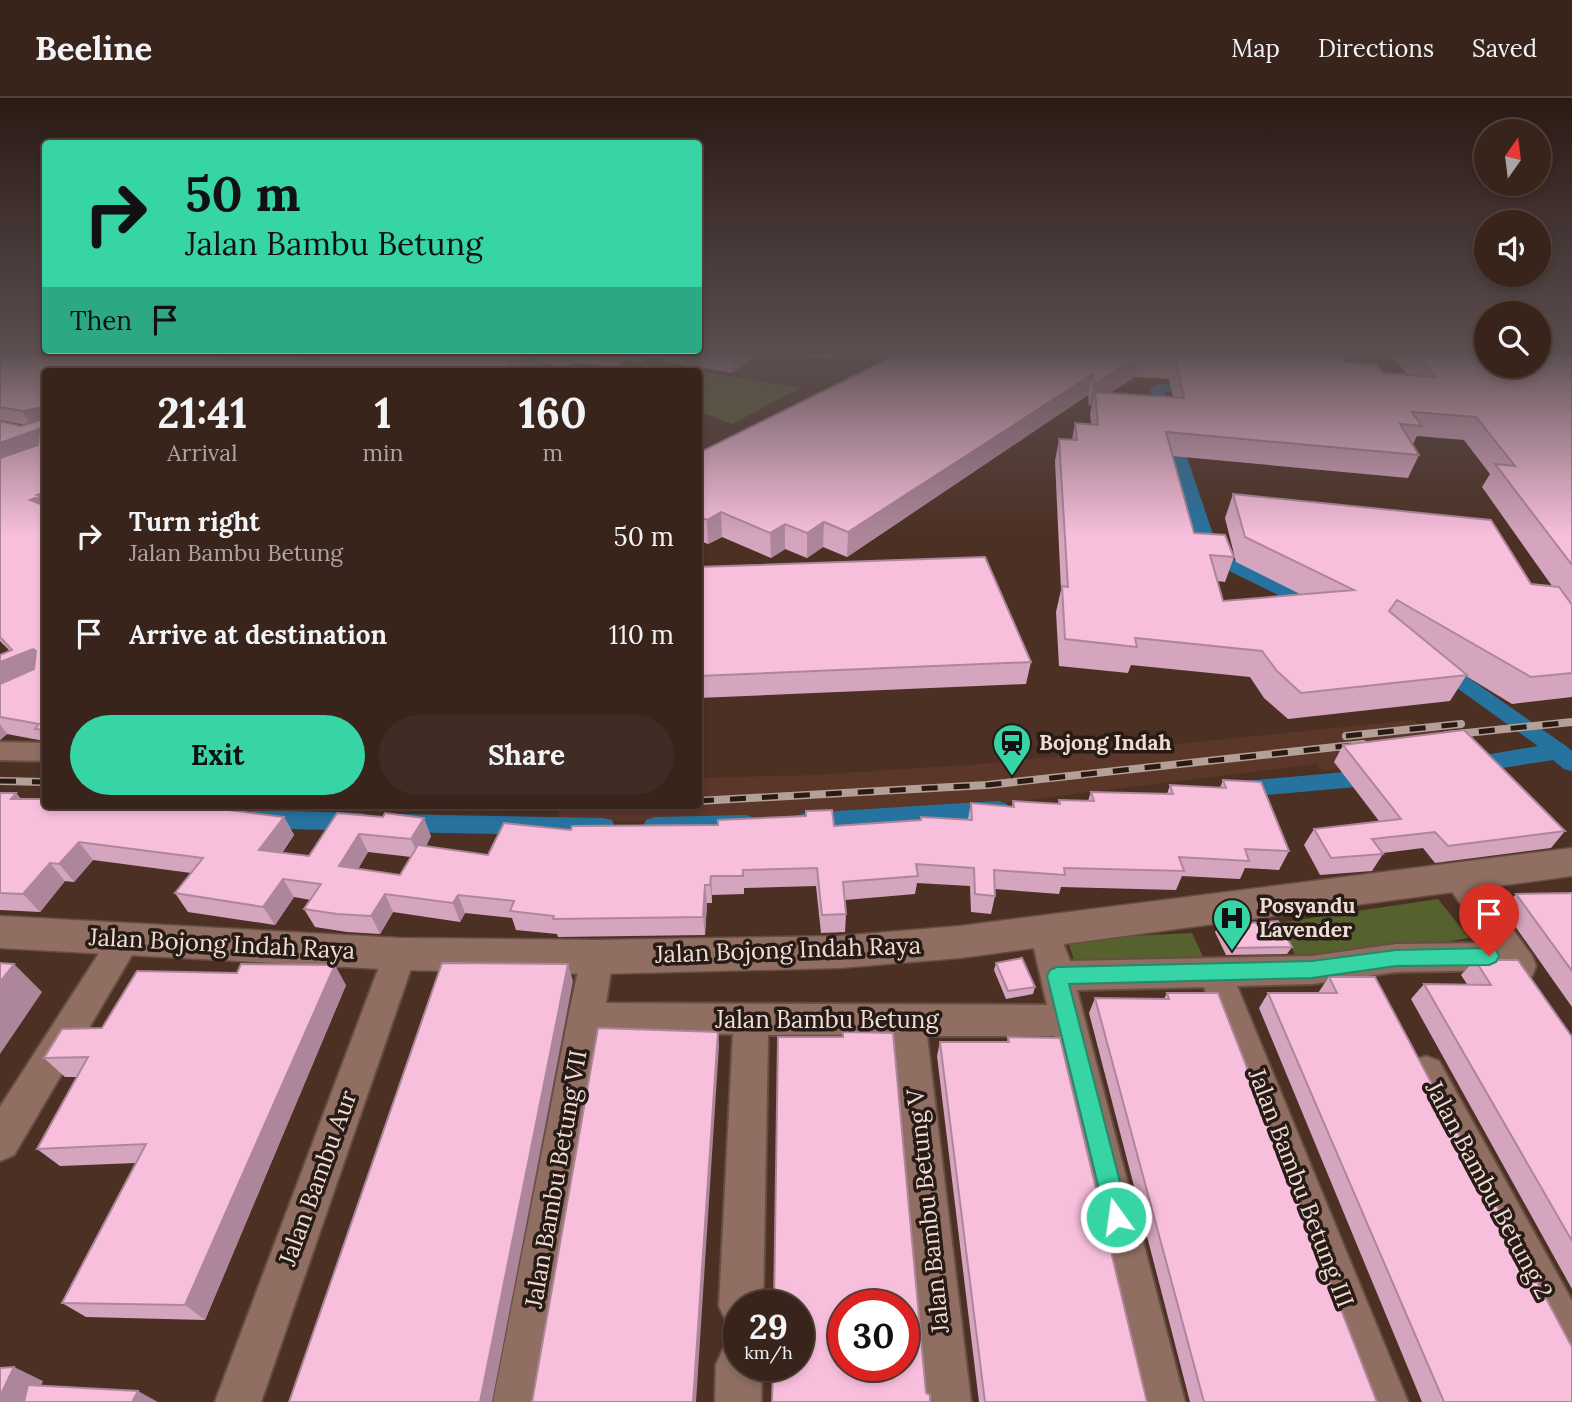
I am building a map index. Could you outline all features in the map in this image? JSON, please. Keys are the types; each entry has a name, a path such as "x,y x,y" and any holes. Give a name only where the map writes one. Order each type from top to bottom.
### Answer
{"street":[{"path":"0,751 42,752"},
{"name":"Jalan Bojong Indah Raya","path":"0,932 400,954 597,957 839,952 933,944 1459,879 1572,862"},
{"path":"1459,879 1535,989"},
{"path":"0,1142 125,939"},
{"name":"Jalan Bambu Aur","path":"238,1402 400,954"},
{"path":"1162,1402 1054,962 1216,974 1312,970 1366,961 1513,956"},
{"name":"Jalan Bambu Betung VII","path":"516,1402 597,957"},
{"path":"1366,961 1385,997"},
{"name":"Jalan Bambu Betung III","path":"1216,974 1385,1402"},
{"name":"Jalan Bambu Betung","path":"585,1018 1068,1021"},
{"path":"742,1290 751,1020"},
{"name":"Jalan Bambu Betung V","path":"908,1020 948,1402"},
{"name":"Jalan Bambu Betung 2","path":"1411,1045 1572,1345"},
{"path":"738,1402 739,1381"}],"shaded area":[{"path":"1413,720 1420,726 1464,740 1476,750 1323,771 1316,764 986,805 720,820 557,822 560,809 702,809 702,778 814,775 981,764"}],"green space":[{"path":"708,415 749,415 732,424"},
{"path":"1438,899 1469,938 1302,966 1277,923"},
{"path":"1192,933 1212,976 1082,983 1067,939"}],"building":[{"path":"40,415 42,415 42,493 30,500 42,504 42,730 35,729 39,724 0,717 0,684 34,669 36,651 33,649 0,662 0,655 12,650 0,637 0,458 38,445 39,429 0,443 0,421 21,426 40,420"},
{"path":"775,415 1030,415 848,532 824,522 807,533 785,524 770,533 721,512 707,520 702,518 702,451"},
{"path":"1097,415 1414,415 1422,426 1400,424 1419,455 1166,432 1194,533 1225,535 1234,557 1210,555 1223,601 1354,590 1245,537 1233,494 1491,520 1531,584 1559,587 1572,605 1572,673 1531,677 1397,600 1389,611 1467,675 1301,693 1277,671 1262,651 1135,638 1137,647 1065,639 1062,586 1068,587 1059,439 1077,440 1075,423 1098,425"},
{"path":"1449,415 1572,415 1572,565 1495,464 1515,466 1476,417"},
{"path":"985,557 1031,662 702,676 702,567"},
{"path":"1464,730 1565,831 1448,846 1435,832 1372,839 1383,854 1331,858 1314,829 1401,819 1343,745"},
{"path":"1223,780 1261,782 1289,851 1245,849 1249,861 1179,857 1184,871 1064,868 1065,875 994,870 995,896 975,894 974,868 916,864 918,876 843,882 846,914 822,915 817,868 743,870 743,876 711,876 710,885 705,885 703,917 553,919 554,916 510,911 514,901 458,895 453,903 385,894 371,916 337,914 304,909 321,884 283,879 263,907 175,893 203,858 79,842 59,864 50,863 23,894 0,893 0,793 16,793 11,799 42,799 42,809 221,809 284,817 259,850 309,856 337,813 383,817 385,813 424,818 411,839 359,834 339,866 400,875 418,845 488,855 504,823 571,830 572,826 718,825 718,820 806,816 806,811 832,810 834,826 921,820 921,817 972,820 971,803 1014,807 1013,801 1060,804 1059,800 1094,801 1091,792 1173,794 1170,785 1226,788"},
{"path":"1572,893 1572,971 1516,894"},
{"path":"1278,921 1292,947 1230,948 1219,925"},
{"path":"1022,958 1035,987 1008,991 996,963"},
{"path":"1475,960 1518,960 1572,1037 1572,1241 1424,984 1491,985"},
{"path":"0,963 14,964 0,982"},
{"path":"442,963 568,964 480,1402 289,1402"},
{"path":"241,964 335,965 185,1305 62,1303 146,1144 37,1149 88,1057 44,1058 62,1029 102,1028 137,971 237,973"},
{"path":"1329,977 1375,977 1572,1347 1572,1402 1444,1402 1268,993 1337,993"},
{"path":"1167,993 1218,993 1377,1402 1204,1402 1095,998 1169,999"},
{"path":"598,1028 718,1032 693,1402 532,1402"},
{"path":"843,1032 893,1033 917,1290 828,1290 828,1381 919,1381 919,1317 926,1393 930,1395 930,1402 772,1402 773,1381 814,1381 814,1290 774,1290 778,1037 843,1037"},
{"path":"1008,1037 1060,1038 1147,1402 985,1402 940,1042 1009,1042"},
{"path":"14,1367 0,1396 0,1368"},
{"path":"28,1385 138,1391 132,1402 24,1402"}],"waterway":[{"path":"1165,415 1211,555 1320,608"},
{"path":"1436,664 1558,751"},
{"path":"1464,766 1558,751"},
{"path":"1558,751 1572,763"},
{"path":"1234,790 1378,777"},
{"path":"805,822 998,810"},
{"path":"256,819 361,822"},
{"path":"396,823 603,827"},
{"path":"655,826 746,824"}],"railway":[{"path":"1447,735 1572,722"},
{"path":"1346,736 1461,724"},
{"path":"702,801 987,785 1363,744"},
{"path":"0,781 42,782"}],"place":[{"name":"Bojong Indah","path":"1012,777"},
{"name":"Posyandu Lavender","path":"1232,952"}],"route":[{"path":"1116,1217 1057,976 1312,970 1396,958 1489,956"}]}
